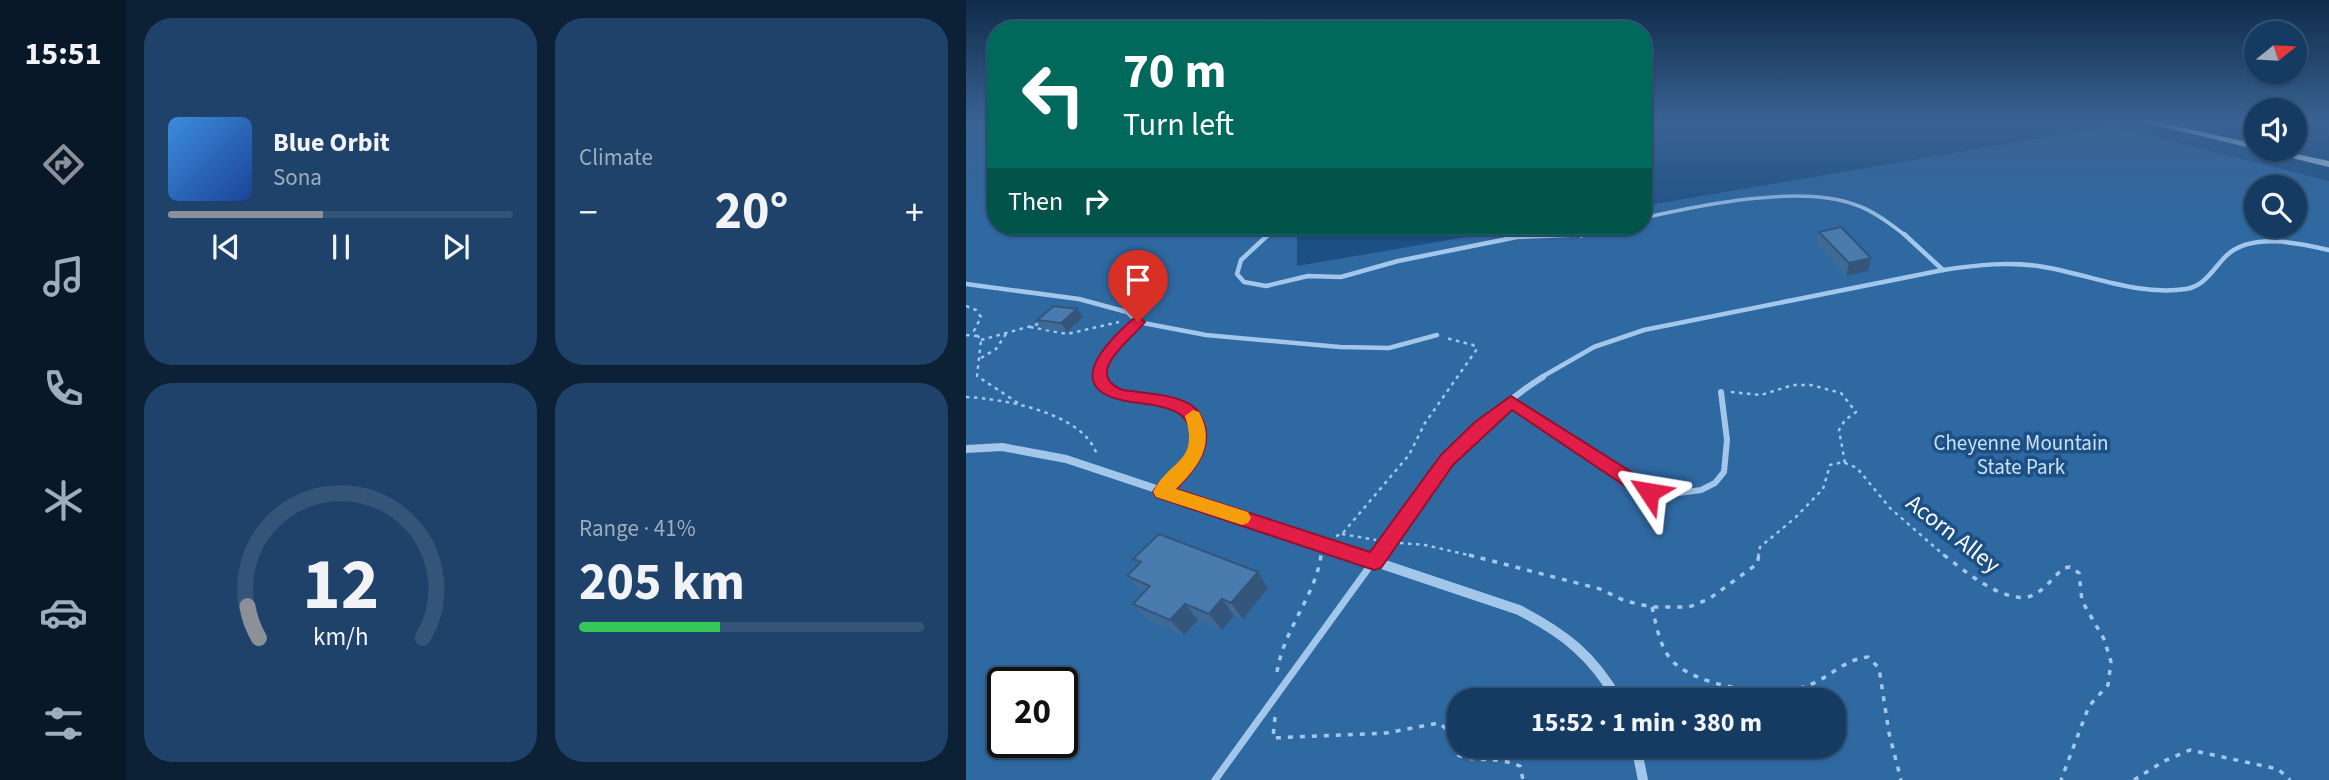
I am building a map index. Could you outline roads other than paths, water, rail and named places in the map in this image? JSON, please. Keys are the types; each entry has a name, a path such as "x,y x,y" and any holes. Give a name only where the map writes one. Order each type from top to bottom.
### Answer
{"street":[{"path":"2307,158 2329,164"},
{"path":"2307,159 2329,164"},
{"path":"966,449 1003,447 1066,459 1519,610 1559,629 1591,659 1610,688"},
{"path":"1638,758 1643,780"}],"lane":[{"path":"1652,216 1718,203 1835,198 1859,206 1885,220 1912,240 1943,270"},
{"path":"1269,235 1239,262 1237,274 1244,282 1266,286 1308,276 1355,275 1398,261 1517,237 1585,235"},
{"path":"1215,780 1447,460 1480,427 1539,379 1594,347 1644,330 1943,270 1988,265 2042,267 2132,289 2161,291 2189,289 2206,282 2230,252 2241,246 2287,243 2329,250"},
{"path":"966,284 1079,299 1110,306 1132,316 1138,322 1206,335 1340,347 1390,348 1437,335"},
{"path":"1138,322 1114,344 1104,358 1100,369 1101,380 1108,390 1121,395 1181,406 1192,413 1200,436 1184,470 1162,492"},
{"path":"1511,402 1649,492 1673,494 1700,492 1718,481 1729,461 1721,391"}],"park label":[{"name":"Cheyenne Mountain State Park","path":"2021,455"}]}
